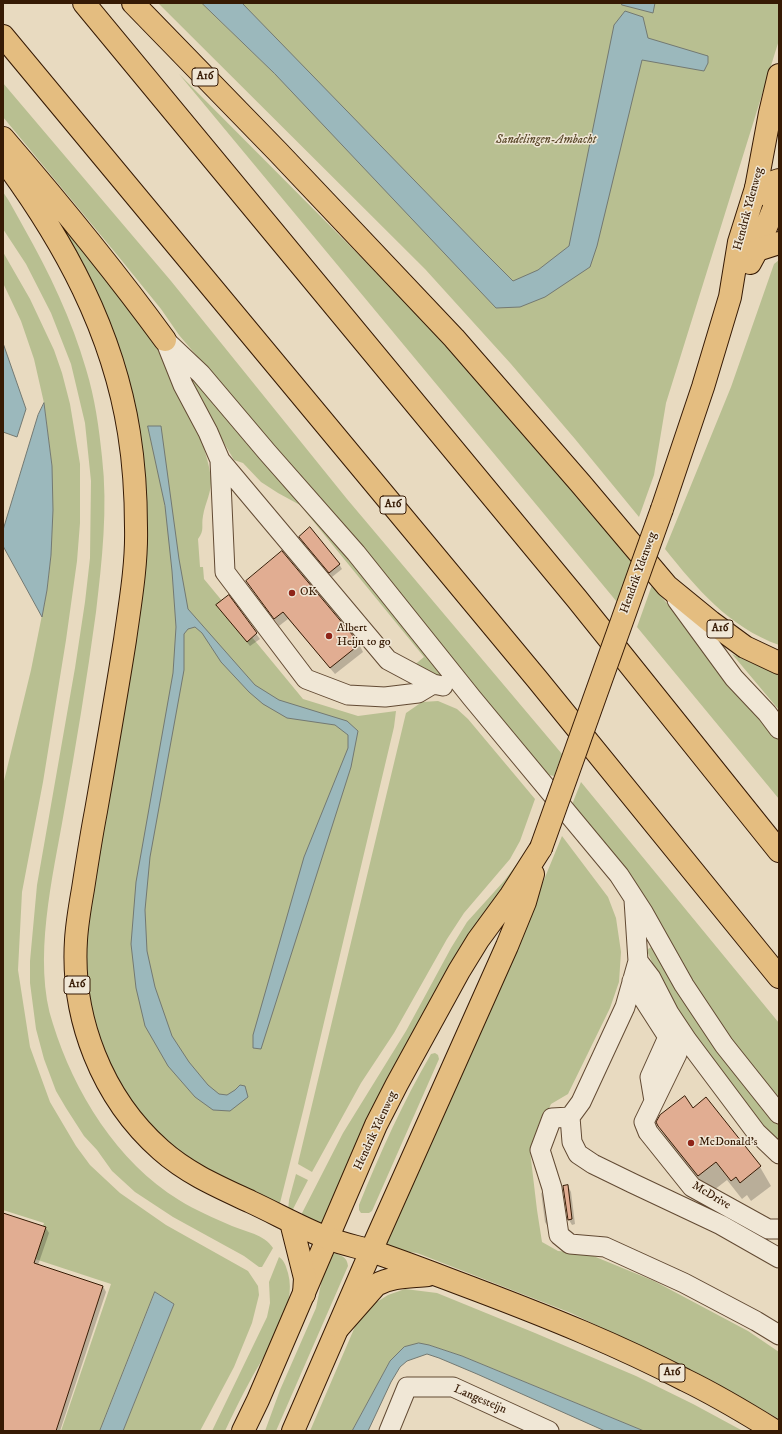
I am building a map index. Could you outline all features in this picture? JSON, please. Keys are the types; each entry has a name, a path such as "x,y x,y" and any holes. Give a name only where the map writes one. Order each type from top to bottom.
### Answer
{"main road":[{"path":"84,3 577,599 779,851"},
{"name":"A16","path":"133,3 278,152 454,338 581,484 667,586 711,622 745,647 779,663"},
{"name":"A16","path":"3,36 537,679 779,977"},
{"name":"Hendrik Ydenweg","path":"293,1431 371,1251 508,946 525,902 541,848 662,509 703,388 730,297 739,242 756,188 770,113 779,75"},
{"path":"3,138 136,299 165,340"},
{"name":"A16","path":"3,159 19,180 64,250 91,304 116,374 129,431 134,479 136,533 131,599 89,851 76,940 76,972 80,1003 88,1039 103,1076 115,1096 145,1134 162,1150 189,1172 213,1185 328,1239 371,1251 480,1291 632,1354 686,1380 776,1431"},
{"path":"756,188 779,180"},
{"path":"756,188 778,200"},
{"name":"Hendrik Ydenweg","path":"730,297 757,250 778,200"},
{"path":"757,250 779,243"},
{"name":"Hendrik Ydenweg","path":"243,1431 328,1239 376,1125 478,940 505,904 541,848"},
{"path":"291,1222 305,1278 304,1294"},
{"name":"A16","path":"339,1327 379,1282 392,1278 436,1275"}],"lane":[{"path":"165,340 183,384 208,432 220,460 388,660 433,684 457,691 472,698"},
{"path":"165,340 201,374 356,553 472,698 590,838 634,896 684,986 715,1032 779,1114"},
{"path":"220,460 225,572 306,679 348,695 385,697 418,693 433,684"},
{"name":"A16","path":"667,586 734,678 767,713 779,729"},
{"path":"634,896 638,961 625,1007 581,1102 570,1117 572,1142 578,1154 593,1164 721,1225 779,1258"},
{"path":"638,961 651,978 670,1013 696,1052 756,1132 779,1154"},
{"name":"McDrive","path":"632,981 668,1037 677,1054 644,1122 648,1132 692,1187 768,1229 779,1229"},
{"path":"570,1117 552,1118 540,1150 552,1188 559,1235 570,1244 605,1247 684,1283 756,1321 779,1335"},
{"name":"Langesteijn","path":"389,1431 408,1386 453,1387 549,1431"}],"green space":[{"name":"Sandelingen-Ambacht","path":"158,3 202,3 498,289 217,3 779,3 779,40 666,403 654,475 639,517 511,364 425,269"},
{"path":"179,74 371,267 473,373 632,560 617,602"},
{"path":"3,83 171,281 347,499 562,754 554,776 544,774 351,537 179,335 161,309 3,117"},
{"path":"3,192 42,262 74,332 86,369 94,402 100,435 104,476 104,534 96,612 81,712 46,918 44,973 47,999 53,1024 62,1050 86,1100 117,1146 136,1166 179,1200 232,1226 260,1236 269,1243 273,1248 262,1267 259,1267 244,1256 173,1217 135,1192 112,1171 97,1150 84,1136 56,1091 44,1059 36,1029 30,983 30,961 37,885 85,602 90,558 91,481 85,423 71,364 51,313 26,264 3,229"},
{"path":"49,203 134,312 154,341 187,402 199,434 211,478 203,516 202,530 198,539 200,567 203,567 204,579 303,699 358,716 396,711 394,727 279,1207 243,1192 151,1134 99,1058 80,951 140,542 90,281"},
{"path":"3,252 30,299 54,350 70,404 80,464 80,523 77,561 43,782 22,892 18,970 30,1047 50,1102 76,1146 90,1165 120,1193 166,1225 248,1271 258,1286 259,1295 252,1323 234,1367 200,1431 123,1431 174,1304 155,1292 100,1431 61,1431 111,1284 32,1258 44,1223 3,1210 3,785 31,670 47,590 51,555 52,466 44,403 34,359 21,321 3,283"},
{"path":"779,260 779,645 761,637 729,617 702,592 665,549 731,387 774,264"},
{"path":"196,378 304,505 448,680 412,667 424,657 300,505 261,482 243,463 234,460 190,385 190,380"},
{"path":"652,585 779,741 779,799 637,627"},
{"path":"732,654 779,674 779,710"},
{"path":"438,701 457,709 468,719 535,799 520,841 510,859 464,913 447,939 394,1033 361,1083 312,1172 298,1164 299,1159 406,713 422,702"},
{"path":"581,782 779,1023 779,1103 750,1068 571,807"},
{"path":"562,836 608,897 616,918 621,952 619,982 610,1008 568,1094 551,1104 530,1151 542,1242 558,1251 586,1253 654,1281 748,1331 779,1352 779,1419 709,1379 571,1313 417,1253 380,1248 501,984"},
{"path":"517,864 503,898 325,1226 300,1217 343,1133 406,1031 451,948 467,922 504,881"},
{"path":"653,946 770,1113 779,1123 779,1143 764,1128 689,1032 661,983 648,953 648,949"},
{"path":"435,1053 438,1055 439,1059 372,1211 369,1213 361,1213 359,1210 359,1205 392,1128 431,1054"},
{"path":"296,1174 308,1180 291,1213 288,1211 289,1200"},
{"path":"334,1253 342,1256 348,1266 276,1431 265,1431 280,1390 316,1308 326,1259"},
{"path":"279,1257 283,1260 286,1266 290,1286 289,1300 285,1315 272,1343 243,1393 225,1431 212,1431 267,1317 270,1303 269,1282"},
{"path":"405,1289 437,1293 535,1333 636,1376 743,1431 644,1431 462,1356 429,1345 390,1361 352,1431 310,1431 357,1322 372,1305 388,1295"}],"water":[{"path":"202,3 242,3 513,281 538,270 569,246 614,25 625,11 643,17 648,38 708,56 708,63 704,71 642,60 597,246 590,267 545,297 520,307 496,308 275,74"},
{"path":"622,3 655,3 653,13 622,5"},
{"path":"3,343 26,409 17,437 3,432"},
{"path":"44,403 52,466 53,510 51,555 42,617 3,546 3,530 38,415"},
{"path":"148,426 161,426 179,559 188,609 255,685 279,700 347,721 358,731 351,767 261,1049 253,1048 253,1035 304,857 348,748 348,735 335,725 287,718 263,704 249,692 221,662 202,633 195,627 188,629 184,634 184,670 150,857 145,910 147,951 155,987 172,1036 189,1062 208,1085 219,1094 227,1095 240,1085 245,1086 248,1097 230,1111 213,1110 195,1097 168,1066 145,1026 136,988 131,944 136,882 173,673 176,627 165,506"},
{"path":"155,1292 174,1304 123,1431 100,1431"},
{"path":"419,1343 462,1356 644,1431 605,1431 477,1374 427,1354 407,1361 400,1367 391,1382 368,1431 352,1431 390,1361 404,1347"}],"building":[{"path":"310,527 340,564 329,573 299,537"},
{"path":"282,551 360,644 330,668 283,612 274,619 246,581"},
{"path":"229,595 257,633 247,642 216,605"},
{"path":"685,1096 693,1108 706,1097 761,1166 740,1183 736,1177 731,1181 716,1162 698,1176 656,1122 660,1115"},
{"path":"568,1185 572,1219 568,1220 563,1186"},
{"path":"3,1213 46,1227 34,1263 103,1286 56,1431 3,1431"}],"place":[{"name":"OK","path":"292,593"},
{"name":"Albert Heijn to go","path":"329,636"},
{"name":"McDonald's","path":"691,1143"}]}
